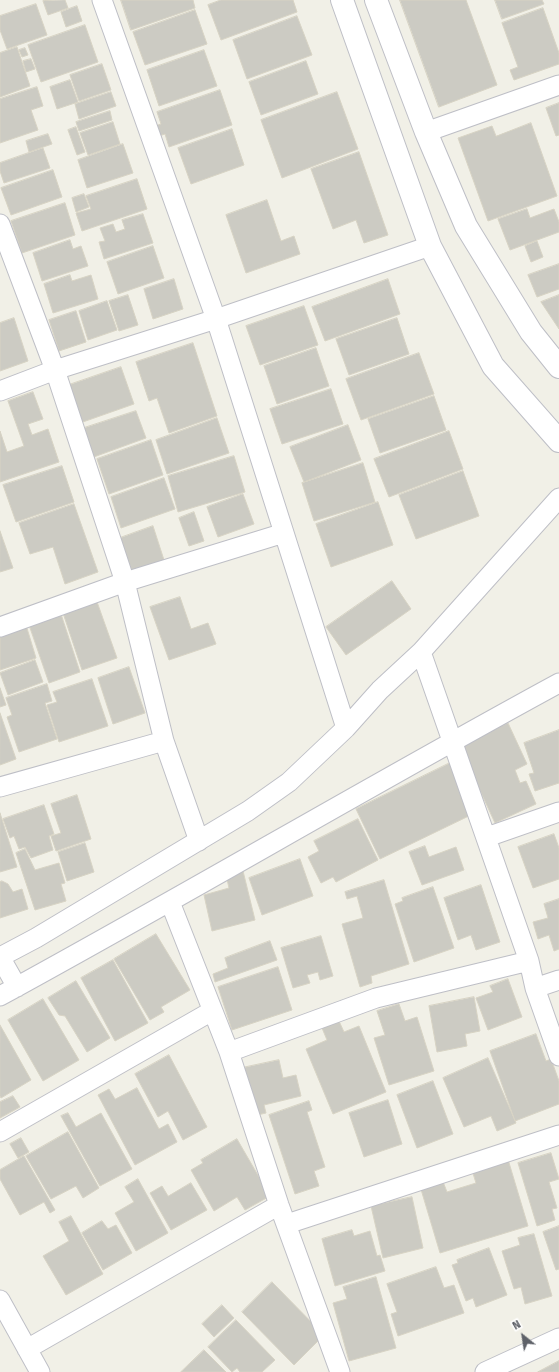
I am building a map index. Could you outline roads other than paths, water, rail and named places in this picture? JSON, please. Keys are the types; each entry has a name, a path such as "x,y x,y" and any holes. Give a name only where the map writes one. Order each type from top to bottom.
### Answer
{"street":[{"path":"102,0 216,319 346,728"},
{"path":"342,0 430,246 493,366 559,441"},
{"path":"376,0 426,132 466,226 531,332 559,367"},
{"path":"426,132 559,85"},
{"path":"0,224 55,370 125,582 164,741 199,841"},
{"path":"0,390 55,370 216,319 430,246"},
{"path":"17,987 0,957 36,938 248,812 288,782 346,728 380,690 421,652 559,498"},
{"path":"0,627 125,582 284,533"},
{"path":"421,652 487,837 529,961 535,988 559,1056"},
{"path":"0,996 170,902 452,741 559,683"},
{"path":"0,787 164,741"},
{"path":"487,837 559,812"},
{"path":"170,902 212,1011 230,1052 279,1205 340,1372"},
{"path":"230,1052 376,998 529,961"},
{"path":"535,988 559,980"},
{"path":"0,1132 212,1011"},
{"path":"286,1224 559,1135"},
{"path":"27,1349 279,1205"},
{"path":"0,1300 40,1372"},
{"path":"485,1372 559,1338"}]}
